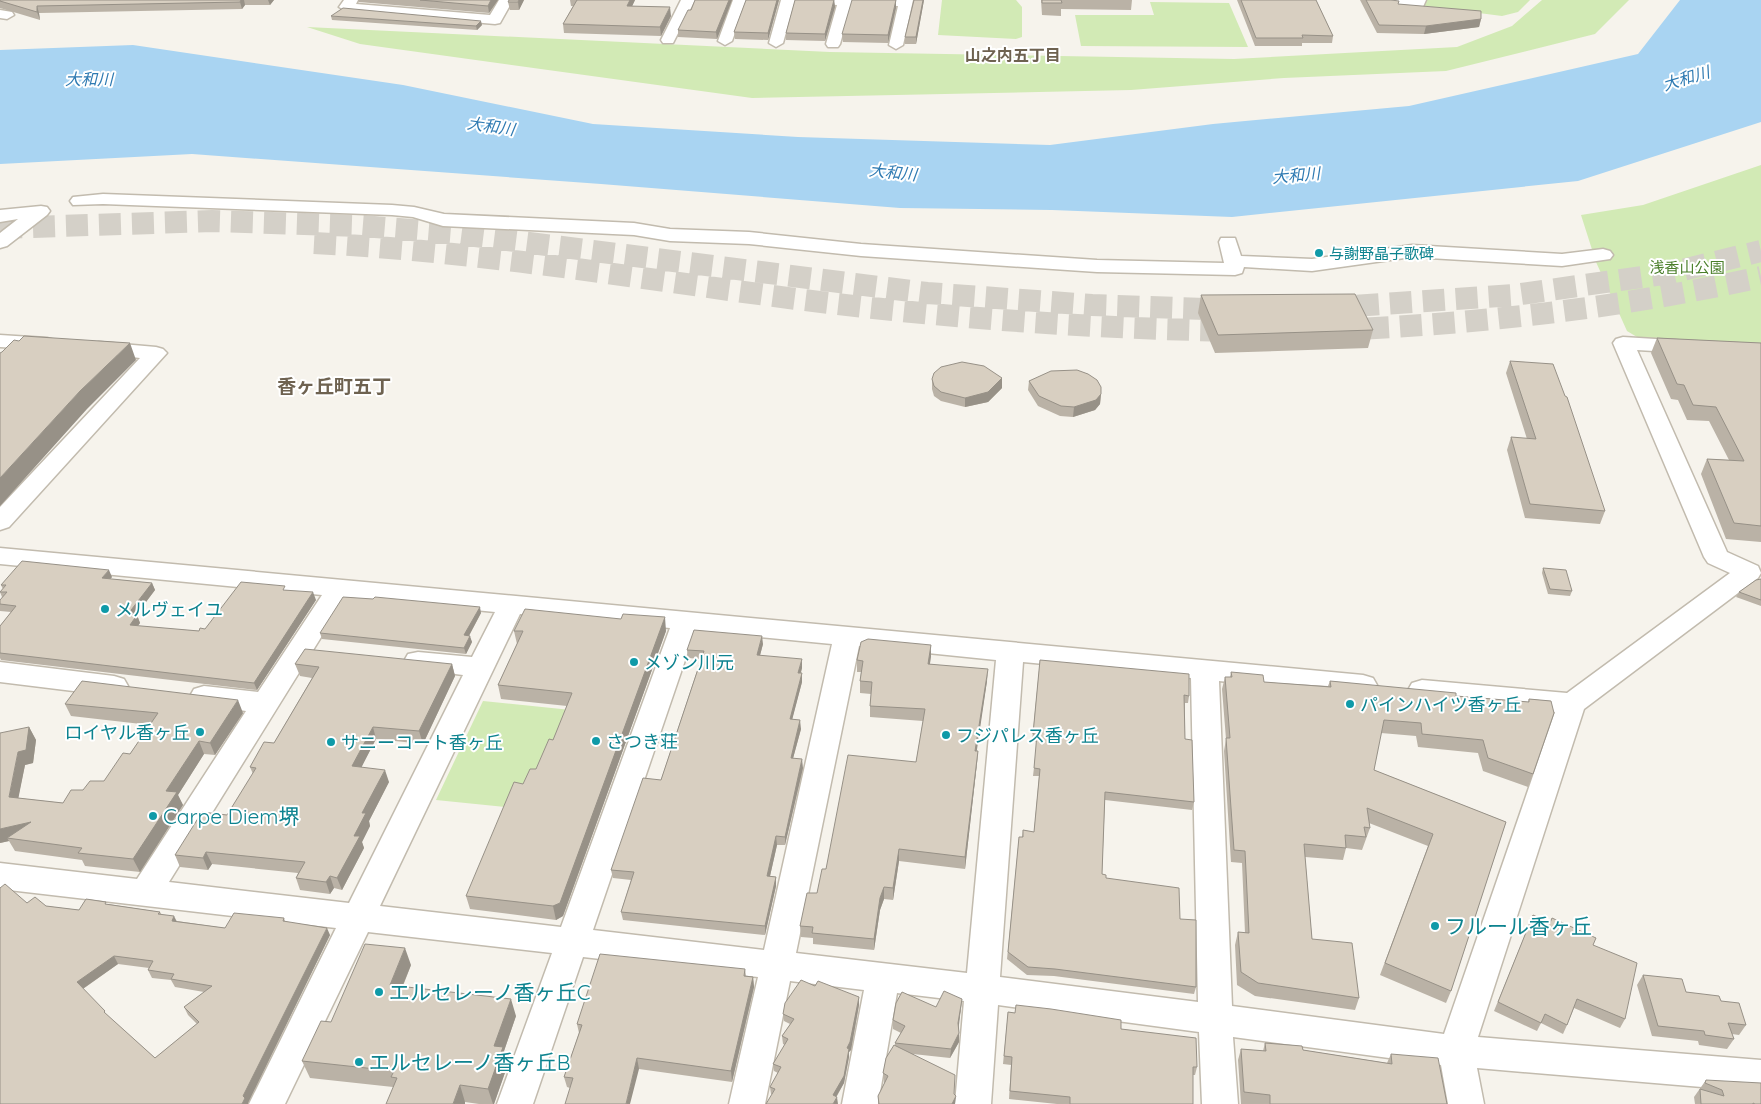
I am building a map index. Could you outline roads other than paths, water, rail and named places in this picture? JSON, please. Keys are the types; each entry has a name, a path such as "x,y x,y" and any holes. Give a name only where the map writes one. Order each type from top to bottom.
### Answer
{"street":[{"path":"351,0 346,7 496,20 506,0"},
{"path":"668,40 688,0"},
{"path":"725,41 740,0"},
{"path":"776,43 788,0"},
{"path":"821,0 906,1 896,45"},
{"path":"833,44 845,0"},
{"path":"1377,0 1417,6 1419,0"},
{"path":"79,201 196,202 392,210 414,212 443,220 500,221 634,229 670,235 776,240 861,250 1097,266 1235,269 1228,242"},
{"path":"0,216 41,211 0,242"},
{"path":"1233,261 1312,265 1370,255 1412,251 1562,260 1603,255"},
{"path":"0,363 11,342 156,353 0,522"},
{"path":"1466,1104 1456,1051 1572,704 1755,574 1718,557 1623,343 1712,349"},
{"path":"0,556 847,638 1572,704"},
{"path":"145,893 339,588"},
{"path":"267,1104 360,918 511,605"},
{"path":"515,1104 685,622"},
{"path":"747,1104 847,638"},
{"path":"301,649 329,652"},
{"path":"973,1104 984,989 1010,653"},
{"path":"396,658 481,667"},
{"path":"1205,671 1215,1018 1220,1104"},
{"path":"0,672 138,688"},
{"path":"177,693 266,703"},
{"path":"0,876 777,967 984,989 1456,1051 1761,1076"},
{"path":"860,1104 882,978"}],"water":[{"name":"大和川","path":"1680,0 1761,0 1761,122 1578,181 1232,217 1052,210 900,208 192,154 0,164 0,50 133,45 403,85 593,124 798,137 1050,145 1213,124 1409,106 1638,54"}],"tunnel":[{"path":"0,228 212,221 362,226 459,234 927,293 1092,305 1236,310"},
{"path":"314,243 437,252 498,259 804,300 914,312 1024,322 1244,331"},
{"path":"1324,308 1514,295 1670,273 1761,251"},
{"path":"1334,330 1442,324 1549,313 1655,298 1761,277"}],"place":[{"name":"与謝野晶子歌碑","path":"1319,253"},
{"name":"メルヴェイユ","path":"105,609"},
{"name":"メゾン川元","path":"634,662"},
{"name":"パインハイツ香ヶ丘","path":"1350,704"},
{"name":"ロイヤル香ヶ丘","path":"200,732"},
{"name":"フジパレス香ヶ丘","path":"946,735"},
{"name":"さつき荘","path":"596,741"},
{"name":"サニーコート香ヶ丘","path":"331,742"},
{"name":"Carpe Diem堺","path":"153,816"},
{"name":"フルール香ヶ丘","path":"1435,926"},
{"name":"エルセレーノ香ヶ丘C","path":"379,992"},
{"name":"エルセレーノ香ヶ丘B","path":"359,1062"}],"district":[{"name":"山之内五丁目","path":"1013,55"},
{"name":"香ヶ丘町五丁","path":"334,386"}],"park label":[{"name":"浅香山公園","path":"1687,267"}]}
